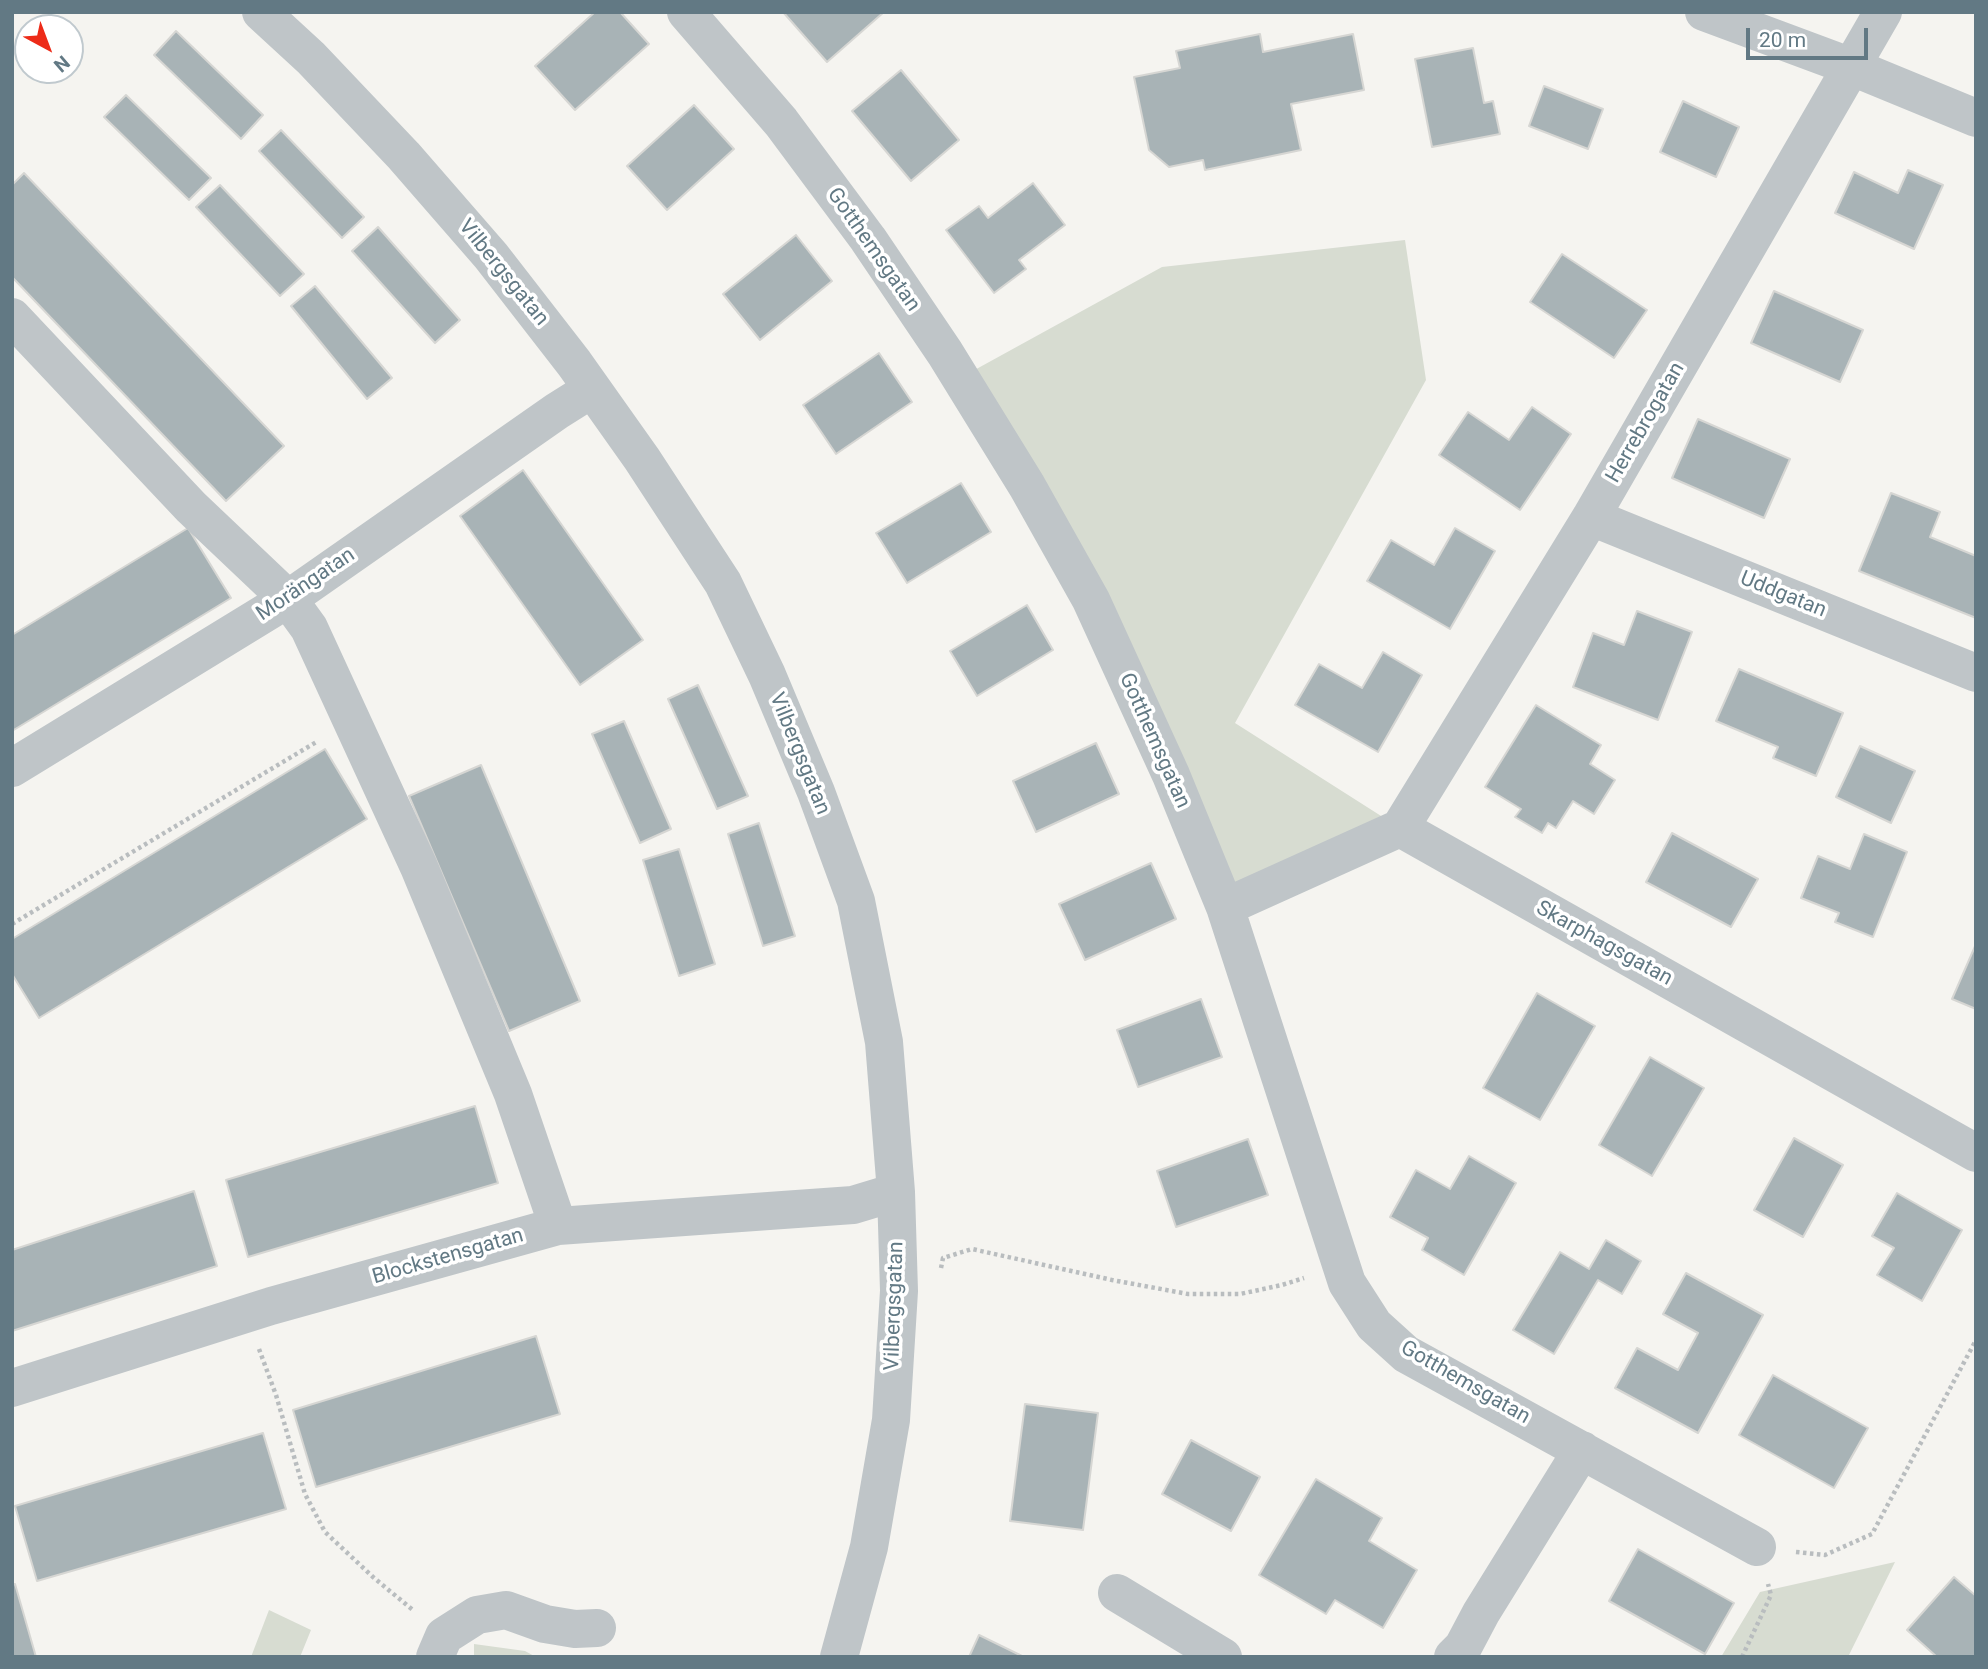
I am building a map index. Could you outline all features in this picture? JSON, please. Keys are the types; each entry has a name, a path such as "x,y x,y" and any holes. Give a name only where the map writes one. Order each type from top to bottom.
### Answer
{"street":[{"name":"Vilbergsgatan","path":"261,12 311,58 404,156 491,256 574,363 642,459 723,583 767,675 816,792 856,901 884,1042 896,1192 899,1284 891,1420 869,1547 839,1657"},
{"name":"Gotthemsgatan","path":"686,12 781,122 868,239 945,353 1027,486 1091,600 1171,775 1225,906 1347,1283 1374,1325 1406,1354 1757,1547"},
{"path":"1704,12 1852,67 1976,118"},
{"name":"Herrebrogatan","path":"1400,828 1591,517 1883,12"},
{"path":"12,317 191,507 288,599 309,628 419,867 513,1094 558,1226"},
{"name":"Morängatan","path":"12,768 288,599 592,388"},
{"name":"Uddgatan","path":"1591,517 1976,673"},
{"path":"1225,906 1400,828"},
{"name":"Skarphagsgatan","path":"1400,828 1976,1153"},
{"name":"Blockstensgatan","path":"12,1388 247,1314 558,1226 853,1205 896,1192"},
{"path":"1453,1657 1463,1647 1481,1613 1582,1450"},
{"path":"1117,1593 1223,1657"},
{"path":"439,1646 477,1615 506,1610 545,1624 575,1629 597,1628"}],"path":[{"path":"12,924 352,721"},
{"path":"899,1284 938,1285 943,1258 972,1249 1188,1294 1240,1294 1282,1285 1341,1264"},
{"path":"247,1314 276,1395 305,1494 325,1532 373,1577 439,1646"},
{"path":"1742,1657 1771,1595 1757,1547 1825,1555 1872,1534 1976,1340"}],"shaded area":[{"path":"1405,240 1426,380 1235,723 1400,828 1225,907 960,378 1162,267"},
{"path":"1895,1562 1848,1657 1721,1657 1760,1592"},
{"path":"269,1610 311,1630 300,1657 251,1657"},
{"path":"474,1644 525,1651 536,1657 474,1657"}],"building":[{"path":"595,12 620,12 649,44 575,110 535,66"},
{"path":"783,12 884,12 827,62"},
{"path":"176,31 263,115 241,139 154,55"},
{"path":"1260,34 1263,52 1353,34 1364,90 1291,104 1301,150 1205,170 1203,160 1169,167 1149,150 1134,77 1180,68 1176,51"},
{"path":"1473,48 1484,103 1493,101 1500,134 1432,147 1415,59"},
{"path":"901,70 959,140 911,181 852,111"},
{"path":"1544,86 1603,109 1588,149 1529,126"},
{"path":"126,95 211,178 189,200 104,117"},
{"path":"1683,101 1739,127 1716,177 1660,152"},
{"path":"694,105 734,149 667,210 627,166"},
{"path":"281,130 364,217 342,238 259,151"},
{"path":"1908,170 1943,185 1914,249 1835,213 1854,172 1898,193"},
{"path":"24,173 284,446 226,501 12,277 12,185"},
{"path":"1033,183 1065,225 1019,260 1026,269 994,293 946,230 979,206 988,218"},
{"path":"220,185 304,274 280,296 196,207"},
{"path":"378,227 460,320 435,343 352,251"},
{"path":"796,235 832,281 760,340 723,294"},
{"path":"1562,254 1647,310 1614,358 1530,302"},
{"path":"315,286 392,378 367,399 291,306"},
{"path":"1774,291 1863,330 1840,382 1751,343"},
{"path":"879,353 912,402 836,454 803,405"},
{"path":"1532,407 1571,434 1520,510 1439,455 1468,412 1509,440"},
{"path":"1698,419 1790,459 1764,518 1672,478"},
{"path":"523,470 643,640 580,685 460,516"},
{"path":"961,483 991,532 907,583 876,533"},
{"path":"1891,493 1940,512 1930,537 1976,556 1976,618 1859,571"},
{"path":"188,528 231,598 12,731 12,635"},
{"path":"1455,528 1495,551 1450,629 1367,581 1391,540 1434,565"},
{"path":"1027,605 1053,650 977,696 950,651"},
{"path":"1637,611 1692,632 1658,720 1573,687 1593,633 1624,645"},
{"path":"1383,652 1422,675 1378,752 1295,705 1319,664 1362,688"},
{"path":"1739,669 1843,713 1816,776 1773,758 1778,747 1716,721"},
{"path":"698,685 748,796 717,809 668,699"},
{"path":"1536,705 1601,745 1590,764 1615,780 1594,814 1573,801 1556,828 1548,823 1542,833 1515,817 1521,809 1485,787"},
{"path":"624,721 671,829 640,843 592,734"},
{"path":"1096,743 1119,794 1036,832 1013,781"},
{"path":"1860,746 1915,771 1891,823 1836,797"},
{"path":"325,749 367,819 39,1018 12,974 12,939"},
{"path":"481,765 580,1001 509,1031 409,796"},
{"path":"759,823 795,936 763,946 728,834"},
{"path":"1672,833 1758,879 1731,927 1646,882"},
{"path":"1864,834 1907,852 1873,937 1835,922 1839,913 1801,898 1818,856 1850,869"},
{"path":"679,849 715,964 679,976 643,860"},
{"path":"1151,863 1176,919 1085,960 1059,904"},
{"path":"1976,944 1976,1009 1952,999"},
{"path":"1537,993 1595,1026 1540,1120 1483,1088"},
{"path":"1201,999 1222,1057 1138,1087 1117,1030"},
{"path":"1650,1057 1704,1088 1652,1176 1599,1145"},
{"path":"475,1106 498,1183 248,1257 226,1180"},
{"path":"1794,1138 1843,1165 1803,1237 1754,1210"},
{"path":"1248,1139 1268,1195 1176,1227 1157,1171"},
{"path":"1469,1156 1516,1183 1464,1275 1422,1250 1428,1238 1390,1217 1416,1170 1450,1189"},
{"path":"194,1191 217,1266 12,1331 12,1250"},
{"path":"1897,1193 1962,1230 1922,1301 1877,1275 1894,1248 1872,1236"},
{"path":"1606,1240 1641,1261 1622,1294 1598,1280 1554,1354 1513,1330 1560,1252 1589,1269"},
{"path":"1686,1273 1763,1315 1698,1433 1615,1388 1637,1348 1678,1370 1698,1333 1663,1314"},
{"path":"536,1336 560,1414 316,1487 293,1410"},
{"path":"1773,1375 1868,1428 1834,1488 1739,1435"},
{"path":"1025,1404 1098,1413 1083,1530 1010,1521"},
{"path":"263,1433 286,1509 37,1581 15,1506"},
{"path":"1191,1440 1260,1477 1231,1531 1162,1494"},
{"path":"1316,1479 1382,1518 1369,1541 1417,1570 1383,1628 1335,1600 1326,1614 1259,1575"},
{"path":"1638,1549 1734,1603 1705,1654 1609,1601"},
{"path":"1954,1577 1976,1596 1976,1657 1937,1657 1907,1630"},
{"path":"15,1584 36,1657 12,1657 12,1585"},
{"path":"979,1635 1024,1657 969,1657"}]}
